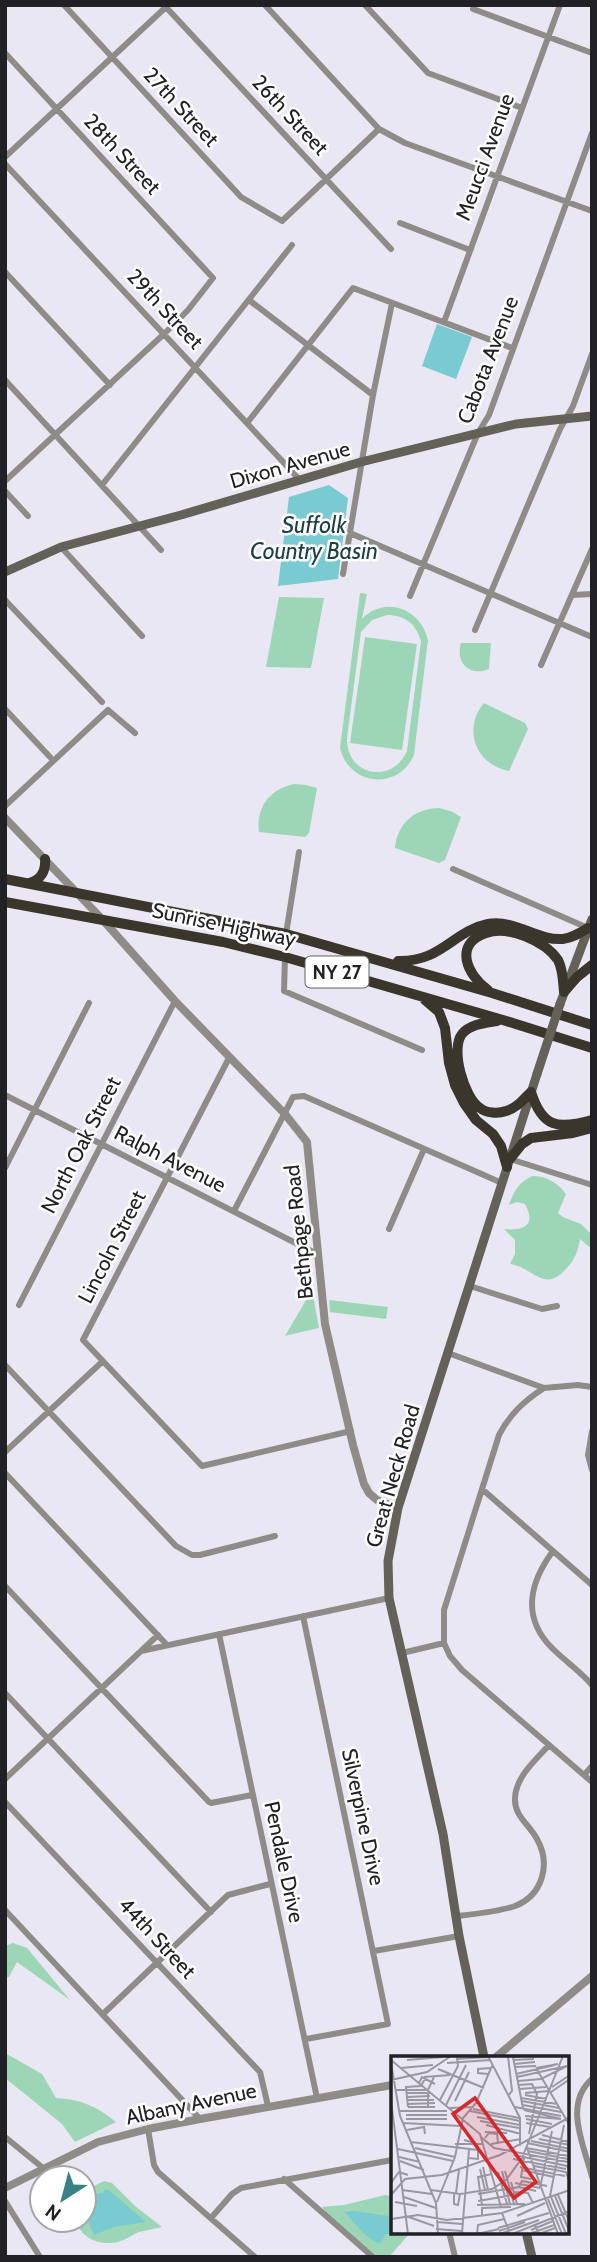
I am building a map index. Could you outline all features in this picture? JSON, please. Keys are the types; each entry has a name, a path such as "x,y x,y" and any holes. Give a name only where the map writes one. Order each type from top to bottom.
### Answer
{"highway":[{"path":"29,884 39,879 45,859"},
{"name":"Sunrise Highway","path":"5,879 286,934 492,993 592,1025"},
{"name":"Sunrise Highway","path":"5,902 222,942 285,957 591,1048"},
{"path":"383,961 414,961 431,956 467,933 487,924 505,923 562,939 575,936 590,924"},
{"path":"492,993 472,975 466,963 467,950 474,938 488,932 503,931 538,942 551,951 559,963 565,992"},
{"path":"565,992 577,977 592,965"},
{"path":"416,996 439,1012 455,1085 476,1120 493,1134 508,1163"},
{"path":"503,1020 469,1028 461,1035 456,1047 461,1079 479,1108 493,1113 518,1105 531,1091"},
{"path":"531,1091 536,1108 544,1120 555,1125 592,1120"},
{"path":"508,1163 522,1144 531,1138 592,1128"}],"main road":[{"name":"Dixon Avenue","path":"5,572 61,547 361,462 516,424 592,416"},
{"name":"Great Neck Road","path":"484,2056 459,1936 443,1834 389,1598 388,1561 398,1508 531,1091 590,924"},
{"path":"527,2234 533,2257"}],"street":[{"name":"27th Street","path":"64,5 241,197 282,221 326,179"},
{"path":"265,5 379,129 405,143 592,211"},
{"path":"366,5 428,73 522,108"},
{"name":"Meucci Avenue","path":"444,322 560,5"},
{"path":"5,157 166,6"},
{"name":"26th Street","path":"166,6 391,249"},
{"path":"473,9 592,53"},
{"name":"28th Street","path":"5,53 213,278 188,310 164,334"},
{"path":"326,179 379,129"},
{"name":"Cabota Avenue","path":"410,596 478,433 489,415 592,133"},
{"name":"29th Street","path":"5,164 299,479"},
{"path":"400,223 470,250"},
{"path":"102,485 292,245"},
{"path":"5,272 110,385"},
{"path":"247,423 353,288 512,348"},
{"path":"249,300 373,395"},
{"path":"343,574 373,395 392,303"},
{"path":"5,481 164,334"},
{"path":"475,630 565,418 573,406 592,354"},
{"path":"5,380 161,550"},
{"path":"5,491 28,516"},
{"path":"350,533 592,637"},
{"path":"61,547 142,636"},
{"path":"541,665 592,549"},
{"path":"572,595 592,594"},
{"path":"5,600 102,702"},
{"path":"5,709 50,757"},
{"path":"5,806 108,710 135,733"},
{"name":"Bethpage Road","path":"5,818 102,919 174,1000 285,1114 307,1142 325,1324 351,1431 369,1493 377,1500 398,1508"},
{"path":"286,934 299,852"},
{"path":"453,869 590,924"},
{"path":"285,957 284,991 422,1050"},
{"name":"North Oak Street","path":"19,1305 174,1000"},
{"path":"5,1168 89,1003"},
{"name":"Lincoln Street","path":"103,1361 83,1340 229,1058"},
{"name":"Ralph Avenue","path":"5,1095 319,1255"},
{"path":"234,1211 293,1097 304,1096 502,1183"},
{"path":"389,1228 424,1149"},
{"path":"508,1163 592,1185"},
{"path":"470,1286 541,1309 556,1306"},
{"path":"448,1353 544,1388 578,1385 592,1387"},
{"path":"5,1452 103,1361 202,1466 351,1431"},
{"path":"5,1365 176,1546 192,1555 200,1555 275,1536"},
{"path":"544,1388 526,1400 505,1422 499,1436 444,1610 444,1643 450,1656 462,1670 592,1782"},
{"path":"592,1431 588,1455 592,1470"},
{"path":"5,1473 167,1645"},
{"path":"482,1489 592,1585"},
{"path":"553,1551 540,1568 533,1586 532,1611 536,1624 550,1647 592,1685"},
{"path":"5,1586 210,1803 252,1795"},
{"path":"141,1651 389,1598"},
{"name":"Silverpine Drive","path":"303,1616 388,2024 306,2039"},
{"name":"Pendale Drive","path":"219,1634 317,2098"},
{"path":"5,1779 158,1635"},
{"path":"402,1653 444,1643"},
{"path":"5,1693 211,1912"},
{"path":"457,1916 517,1905 539,1887 545,1867 543,1853 532,1831 516,1810 514,1801 521,1778 549,1745"},
{"path":"584,1775 592,1766"},
{"name":"44th Street","path":"5,1802 260,2072 268,2106"},
{"path":"103,2014 228,1895 270,1884"},
{"path":"5,1910 200,2119"},
{"path":"374,1951 459,1936"},
{"path":"497,2056 592,1976"},
{"path":"592,2079 584,2085 577,2098 576,2113 592,2177"},
{"name":"Albany Avenue","path":"52,2164 98,2142 148,2129 391,2085"},
{"path":"148,2129 154,2165 158,2172 256,2257"},
{"path":"5,2137 39,2164"},
{"path":"211,2218 232,2193 241,2188 391,2160"},
{"name":"Albany Avenue","path":"5,2188 28,2176"},
{"path":"284,2179 373,2257"},
{"path":"5,2201 40,2257"},
{"path":"449,2234 455,2257"}],"green space":[{"path":"360,593 367,594 362,619 381,608 401,609 418,620 428,640 414,755 407,767 397,774 386,779 374,779 353,770 345,761 340,748","holes":["387,615 409,622 421,641 407,751 391,769 371,772 354,761 347,738 361,632 372,620"]},
{"path":"279,597 324,598 311,668 266,667"},
{"path":"365,637 417,644 402,750 350,743"},
{"path":"461,643 491,643 489,669 470,670 462,662"},
{"path":"484,703 525,723 528,729 509,771 488,762 476,744 474,724"},
{"path":"294,784 317,788 309,833 305,837 259,832 260,815 266,800 285,786"},
{"path":"439,808 461,817 445,860 439,863 395,848 399,832 409,819 422,811"},
{"path":"532,1176 552,1181 559,1187 566,1194 558,1213 581,1224 592,1235 592,1249 580,1239 571,1263 550,1279 538,1277 510,1264 515,1254 515,1240 504,1229 522,1228 529,1222 529,1217 525,1204 517,1202 509,1205 517,1188"},
{"path":"312,1290 319,1328 285,1336"},
{"path":"329,1300 388,1307 386,1319 330,1312"},
{"path":"13,1943 27,1948 70,2000 17,1962 9,1977 5,1978 5,1946"},
{"path":"5,2053 42,2074 56,2098 88,2105 116,2122 75,2142 62,2124 5,2078"},
{"path":"104,2181 112,2183 162,2227 139,2232 111,2243 92,2240 84,2234 98,2234 98,2184"},
{"path":"391,2196 391,2234 409,2234 389,2257 378,2257 322,2207"}],"water":[{"path":"437,324 472,337 456,379 422,366"},
{"name":"Suffolk Country Basin","path":"329,485 348,498 338,579 278,586 289,497"},
{"path":"105,2189 110,2191 146,2222 114,2227 98,2233 98,2194 103,2193"},
{"path":"345,2212 389,2216 391,2232 385,2235 380,2244 361,2230"}]}
